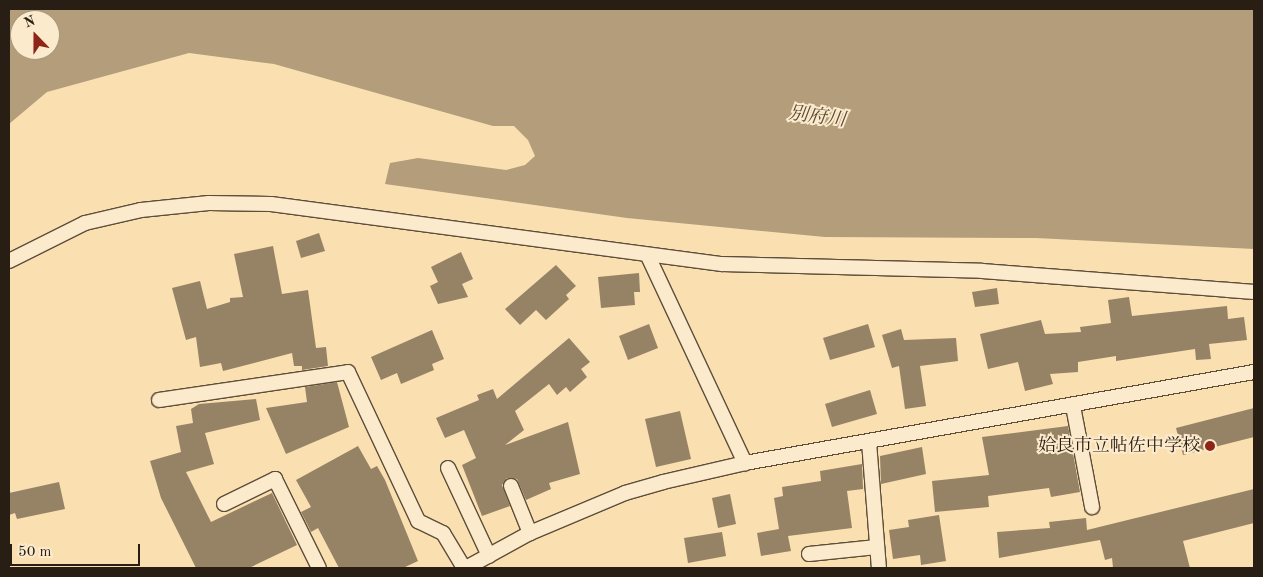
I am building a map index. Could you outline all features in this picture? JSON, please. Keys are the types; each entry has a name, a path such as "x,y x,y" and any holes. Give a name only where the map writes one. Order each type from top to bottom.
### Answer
{"street":[{"path":"9,262 85,223 141,210 209,204 271,204 382,216 648,256 722,264 982,271 1254,292"},
{"path":"648,256 746,463"},
{"path":"159,400 348,372 418,521 443,533 465,568 530,533 625,493 746,463 1073,406 1254,372"},
{"path":"1073,406 1092,507"},
{"path":"869,442 879,568"},
{"path":"448,468 489,556"},
{"path":"224,504 275,479 319,568"},
{"path":"511,486 530,533"},
{"path":"810,554 877,547"}],"water":[{"name":"別府川","path":"9,9 1254,9 1254,249 1036,238 825,237 627,218 385,184 390,163 418,158 506,170 525,165 535,156 528,140 514,126 493,126 274,64 189,53 47,92 9,124"}],"building":[{"path":"319,233 325,251 301,258 296,241"},
{"path":"273,246 282,294 308,290 316,348 326,347 328,366 302,370 302,366 294,366 292,353 223,371 221,363 200,367 196,337 186,340 172,288 200,281 207,309 230,302 230,298 243,297 234,254"},
{"path":"461,252 473,279 462,284 468,297 438,304 430,286 438,282 431,267"},
{"path":"556,265 576,286 566,295 569,299 546,320 536,310 520,325 505,309"},
{"path":"639,273 640,292 634,292 635,305 601,308 598,277"},
{"path":"997,288 999,304 975,307 972,292"},
{"path":"1129,297 1132,316 1227,306 1228,319 1244,317 1247,340 1209,344 1211,359 1196,360 1195,349 1116,361 1116,356 1078,362 1078,372 1050,374 1053,384 1025,391 1018,362 988,369 980,334 1041,320 1045,334 1081,332 1080,327 1111,323 1108,300"},
{"path":"649,324 658,348 628,360 619,336"},
{"path":"868,324 875,347 830,360 823,338"},
{"path":"901,329 904,340 956,338 958,361 920,366 926,406 905,409 899,366 892,368 882,335"},
{"path":"432,330 444,359 432,364 434,370 401,384 397,373 381,380 371,357"},
{"path":"569,338 590,362 581,369 587,377 570,392 566,387 557,395 549,384 515,411 524,430 505,445 568,422 580,474 549,483 551,489 526,500 517,479 507,478 502,485 510,506 482,516 462,465 476,458 464,430 445,438 436,418 479,400 477,395 493,389 497,399"},
{"path":"337,382 349,427 286,454 266,408 307,402 305,387"},
{"path":"870,390 877,414 832,427 825,404"},
{"path":"256,399 260,420 205,433 214,464 186,472 211,522 272,493 297,545 249,568 196,568 161,498 150,461 181,452 176,426 193,423 191,409 199,404"},
{"path":"1254,408 1254,437 1183,455 1176,428"},
{"path":"680,411 691,459 656,467 645,419"},
{"path":"1068,426 1080,492 1051,497 1049,488 988,496 989,507 935,512 932,481 989,475 982,437"},
{"path":"358,446 371,469 377,466 385,480 418,561 403,568 339,568 318,528 311,532 301,512 311,507 296,480"},
{"path":"922,447 926,474 881,484 880,456"},
{"path":"862,464 863,489 847,491 852,528 788,536 791,551 761,556 757,533 779,529 774,498 783,496 782,487 821,481 820,471"},
{"path":"59,482 65,509 17,519 15,513 9,515 9,493"},
{"path":"1254,489 1254,523 1183,541 1190,568 1113,568 1112,558 1105,560 1100,540 999,558 997,532 1050,528 1049,522 1086,518 1087,530"},
{"path":"730,494 736,524 718,528 712,498"},
{"path":"939,515 946,561 921,565 920,555 893,559 889,530 909,527 908,520"},
{"path":"722,532 726,556 688,563 684,538"}],"place":[{"name":"姶良市立帖佐中学校","path":"1210,446"}]}
